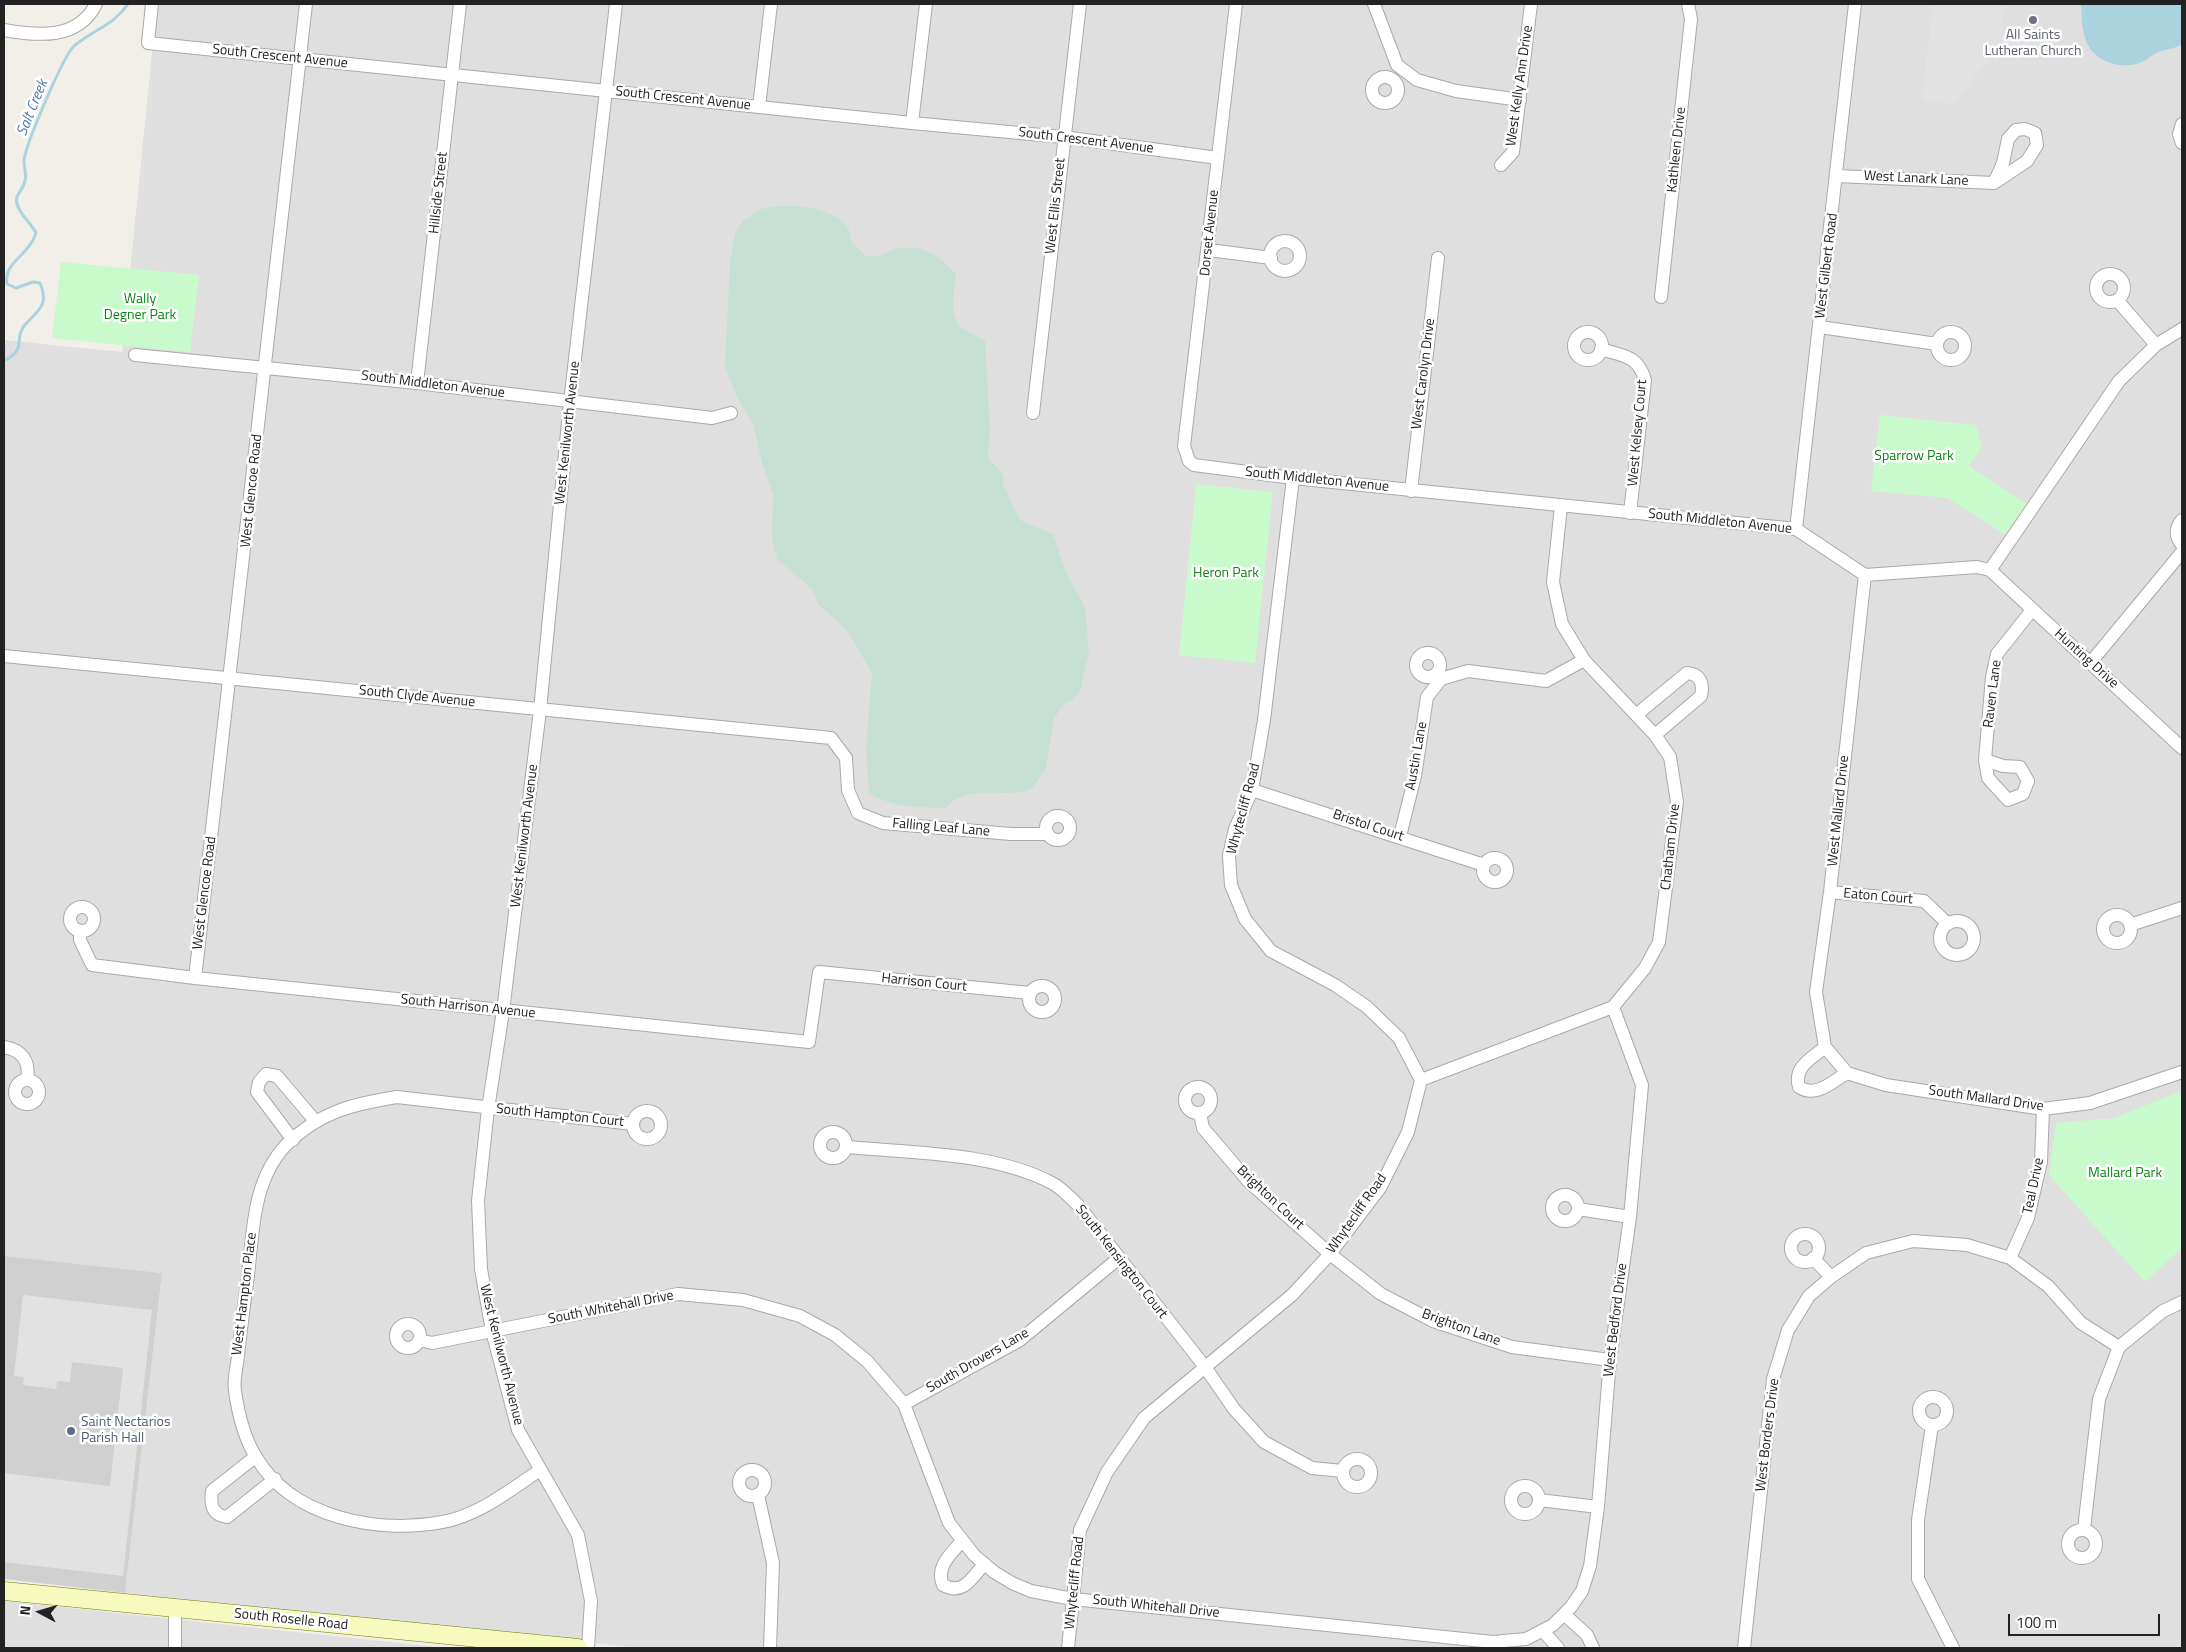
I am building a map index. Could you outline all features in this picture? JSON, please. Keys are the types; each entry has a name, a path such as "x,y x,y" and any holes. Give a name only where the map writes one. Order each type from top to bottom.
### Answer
{"main road":[{"name":"South Roselle Road","path":"4,1591 578,1648"}],"street":[{"path":"4,30 29,34 54,34 71,30 91,14 96,4"},
{"name":"South Crescent Avenue","path":"152,4 148,43 912,123 1063,137 1218,158"},
{"name":"West Glencoe Road","path":"195,978 231,679 306,4"},
{"name":"Hillside Street","path":"418,383 460,4"},
{"name":"West Kenilworth Avenue","path":"588,1648 591,1601 578,1535 518,1430 492,1331 480,1269 478,1201 488,1109 503,1011 540,710 570,402 616,4"},
{"path":"759,107 771,4"},
{"path":"912,123 926,4"},
{"name":"West Ellis Street","path":"1033,412 1063,137 1080,4"},
{"name":"Dorset Avenue","path":"1189,461 1184,446 1209,250 1236,4"},
{"name":"West Kelly Ann Drive","path":"1501,165 1513,152 1531,4"},
{"name":"Kathleen Drive","path":"1662,297 1691,19 1688,4"},
{"name":"West Gilbert Road","path":"1796,529 1855,4"},
{"path":"1377,6 1397,65 1417,80 1456,91 1520,100"},
{"path":"1394,81 1405,71"},
{"path":"2182,124 2179,134 2182,143"},
{"name":"West Lanark Lane","path":"1837,176 1994,183"},
{"path":"1209,250 1271,258"},
{"name":"West Carolyn Drive","path":"1411,491 1438,258"},
{"path":"2117,300 2156,344"},
{"path":"1820,327 1936,344"},
{"path":"1865,575 1977,567 1990,570 2119,381 2156,344 2182,329"},
{"name":"West Kelsey Court","path":"1601,349 1632,358 1641,368 1645,380 1630,513"},
{"name":"South Middleton Avenue","path":"135,355 265,366 712,418 731,414"},
{"name":"South Middleton Avenue","path":"1189,461 1200,467 1293,478 1796,529 1865,575"},
{"name":"Whytecliff Road","path":"1068,1648 1080,1530 1107,1472 1144,1418 1292,1295 1330,1254 1380,1188 1408,1132 1421,1080 1399,1038 1367,1007 1335,984 1271,951 1245,919 1231,885 1229,856 1235,829 1252,790 1264,720 1293,478"},
{"name":"Chatham Drive","path":"1561,506 1553,582 1562,624 1584,660 1655,735 1670,757 1677,802 1660,942 1645,968 1613,1008"},
{"path":"2182,520 2177,530 2177,538 2182,545"},
{"path":"2091,662 2182,552"},
{"name":"Hunting Drive","path":"1990,570 2182,748"},
{"name":"West Mallard Drive","path":"1825,1048 1816,992 1830,892 1865,575"},
{"name":"Raven Lane","path":"1986,760 1992,677 1997,654 2032,610"},
{"name":"South Clyde Avenue","path":"4,656 831,738"},
{"name":"Austin Lane","path":"1400,836 1415,776 1426,697 1438,677 1468,671 1546,681 1584,660"},
{"path":"1636,715 1687,673 1694,674 1701,680 1703,688 1701,696 1655,735"},
{"name":"Falling Leaf Lane","path":"831,738 846,758 848,790 858,813 883,823 1011,834 1047,834"},
{"name":"Bristol Court","path":"1252,790 1400,836 1484,865"},
{"name":"Eaton Court","path":"1830,892 1924,901 1948,924"},
{"path":"2130,925 2182,908"},
{"name":"South Harrison Avenue","path":"80,932 80,940 92,964 195,978 809,1042 819,972"},
{"name":"Harrison Court","path":"819,972 1030,993"},
{"path":"1421,1080 1613,1008"},
{"name":"West Bedford Drive","path":"1549,1628 1571,1607 1587,1579 1598,1507 1610,1360 1630,1217 1642,1085 1613,1008"},
{"path":"4,1047 12,1048 24,1056 29,1070 27,1079"},
{"path":"1825,1048 1847,1073 1817,1091 1806,1091 1799,1087 1797,1078 1800,1068 1825,1048"},
{"name":"South Mallard Drive","path":"1847,1073 1886,1085 2043,1109 2090,1103 2182,1072"},
{"path":"293,1140 257,1092 259,1082 266,1074 277,1076 316,1122"},
{"name":"West Hampton Place","path":"488,1109 397,1097 358,1103 331,1113 293,1140 264,1175 255,1212 234,1389 246,1436 256,1457 284,1489 318,1511 354,1521 398,1526 442,1522 483,1507 540,1470"},
{"name":"South Hampton Court","path":"488,1109 633,1124"},
{"name":"Teal Drive","path":"2010,1258 2028,1218 2041,1162 2043,1109"},
{"name":"Brighton Court","path":"1200,1113 1203,1128 1249,1182 1330,1254"},
{"name":"South Kensington Court","path":"846,1147 984,1160 1029,1172 1054,1184 1078,1205 1205,1367 1234,1409 1264,1442 1312,1468 1343,1471"},
{"path":"1578,1209 1630,1217"},
{"name":"West Borders Drive","path":"1744,1648 1773,1379 1788,1330 1808,1296 1831,1277 1866,1253 1913,1241 1967,1245 2010,1258 2048,1286 2082,1323 2119,1347"},
{"name":"Brighton Lane","path":"1330,1254 1381,1294 1433,1321 1512,1347 1610,1360"},
{"name":"South Drovers Lane","path":"904,1404 1020,1340 1119,1258"},
{"path":"1814,1258 1831,1277"},
{"name":"South Whitehall Drive","path":"419,1340 432,1343 678,1294 743,1300 800,1316 835,1335 867,1361 904,1404 944,1510 962,1541 984,1564 1012,1583 1031,1591 1073,1599 1493,1642 1526,1639 1549,1628"},
{"path":"2084,1530 2099,1399 2119,1347 2163,1311 2182,1302"},
{"path":"1932,1425 1918,1520 1918,1579 1953,1648"},
{"path":"256,1457 212,1491 211,1501 213,1510 220,1516 228,1517 275,1479"},
{"path":"758,1495 773,1563 770,1648"},
{"path":"1539,1500 1598,1507"},
{"path":"962,1541 942,1565 940,1578 943,1585 955,1589 963,1588 984,1564"},
{"path":"175,1608 175,1648"},
{"path":"1564,1614 1587,1635 1593,1648"},
{"path":"1549,1628 1558,1648"}],"shaded area":[{"path":"157,4 2182,4 2182,1648 639,1648 125,1593 162,1273 4,1256 4,340 122,352"},
{"path":"1933,4 2004,4 2001,31 2049,37 2046,56 1995,50 1954,104 1922,100"},
{"path":"4,1256 162,1273 125,1593 4,1579"},
{"path":"23,1295 152,1310 123,1576 4,1562 4,1473 110,1486 123,1368 72,1362 70,1382 57,1381 56,1389 23,1385 24,1377 14,1376"},
{"path":"4,1601 447,1648 4,1648"}],"green space":[{"path":"776,206 805,207 824,211 832,215 848,227 852,243 866,256 880,256 892,250 902,248 920,249 935,256 956,274 953,309 957,322 961,327 985,341 990,430 988,457 1004,476 1003,484 1020,520 1053,534 1065,570 1085,608 1089,652 1080,691 1072,700 1063,705 1054,718 1046,768 1031,789 1009,793 975,793 955,800 946,808 896,804 869,793 866,748 872,673 847,630 818,604 812,589 777,559 772,539 773,494 763,466 753,424 737,397 725,367 730,261 735,234 743,221 761,209"},
{"name":"Wally Degner Park","path":"61,262 199,275 190,352 52,338"},
{"name":"Sparrow Park","path":"1880,415 1976,425 1982,447 1969,466 2027,504 2006,535 1947,498 1871,491"},
{"name":"Heron Park","path":"1196,484 1273,492 1255,663 1179,655"},
{"name":"Mallard Park","path":"2179,1092 2182,1098 2182,1248 2145,1282 2049,1175 2056,1123 2114,1118"}],"water":[{"path":"2081,4 2182,4 2182,44 2157,52 2144,61 2135,64 2118,65 2107,62 2098,57 2087,43 2082,25"}],"waterway":[{"name":"Salt Creek","path":"4,361 16,352 21,331 41,308 44,298 40,283 33,282 16,288 7,284 9,270 28,248 36,233 18,208 16,201 25,181 24,162 30,139 62,66 74,46 110,22 128,4"}],"place":[{"name":"All Saints Lutheran Church","path":"2033,20"},
{"name":"Saint Nectarios Parish Hall","path":"71,1431"}]}
